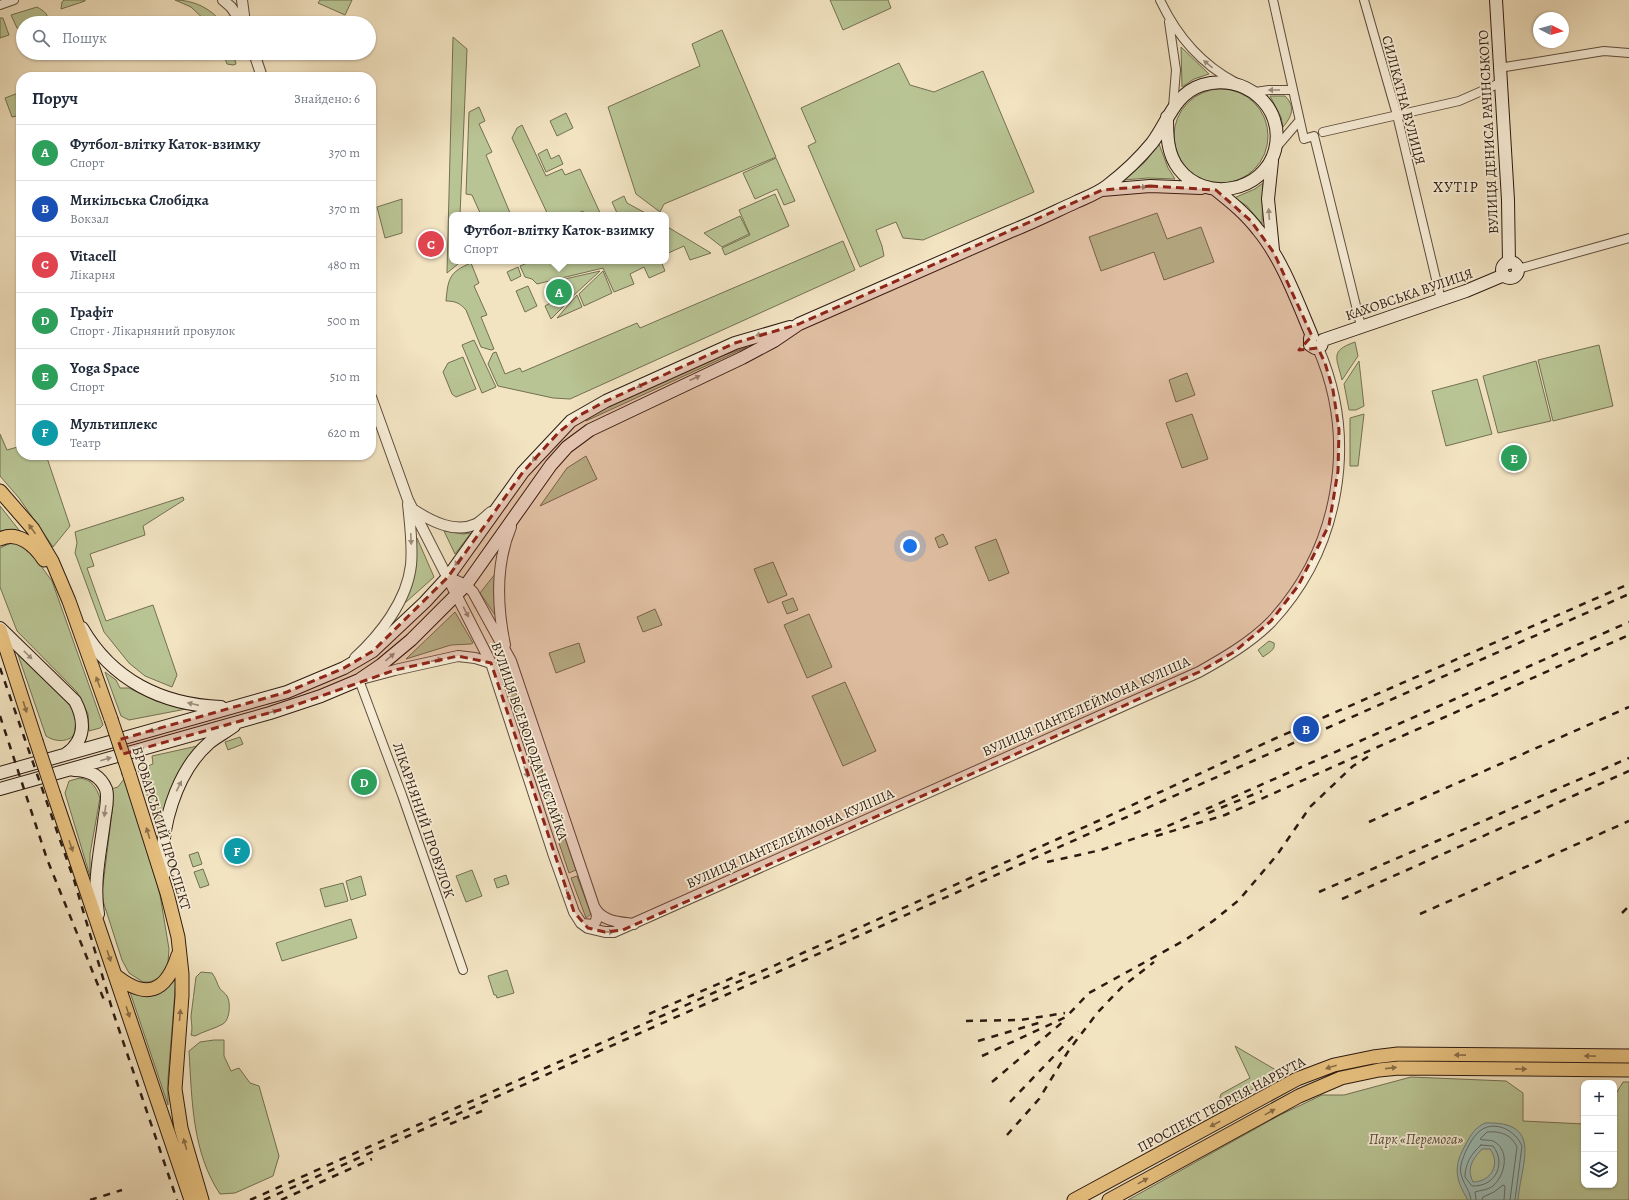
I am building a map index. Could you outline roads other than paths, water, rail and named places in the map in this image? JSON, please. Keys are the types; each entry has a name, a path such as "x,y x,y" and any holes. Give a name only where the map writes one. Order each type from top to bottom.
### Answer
{"main road":[{"name":"ВУЛИЦЯ ДЕНИСА РАЧІНСЬКОГО","path":"1496,0 1500,83 1514,266"},
{"path":"0,773 287,692 344,668 373,651 399,628 448,577 523,472 553,439 580,415 606,401 735,343 766,332 799,324 1038,220 1102,190 1127,171 1154,140 1170,112 1188,93 1200,86 1214,82 1241,85 1255,92 1270,110 1276,123 1277,136 1274,153 1266,168 1256,178 1237,188 1210,189 1150,186 1102,190"},
{"path":"1170,112 1167,137 1170,153 1179,169 1190,180 1210,189"},
{"name":"ВУЛИЦЯ ПАНТЕЛЕЙМОНА КУЛІША","path":"1274,153 1268,199 1274,253"},
{"name":"ВУЛИЦЯ ПАНТЕЛЕЙМОНА КУЛІША","path":"1210,189 1251,221 1274,253 1318,341"},
{"name":"КАХОВСЬКА ВУЛИЦЯ","path":"1318,341 1441,300 1504,275 1503,267 1514,266"},
{"path":"0,789 244,720 321,696 359,680 381,665 411,640 466,585 518,511 567,447 590,430 742,358 774,341 799,324"},
{"name":"БРОВАРСЬКИЙ ПРОСПЕКТ","path":"0,491 33,528 52,560 69,601 111,719 167,893 180,950 182,996 175,1089 191,1183 192,1200"},
{"path":"0,539 13,536 27,541 42,557 69,601 88,639 114,668 129,681 156,695 206,707 232,708"},
{"path":"0,629 75,701 78,706 82,716 82,732 80,740 66,754"},
{"name":"БРОВАРСЬКИЙ ПРОСПЕКТ","path":"0,629 115,975 191,1183 202,1200"},
{"path":"167,893 163,871 163,848 168,819 180,783 209,743 244,720"},
{"path":"69,770 94,774 100,778 106,790 106,808 95,883 96,902 102,938"},
{"path":"115,975 128,986 142,990 157,988 170,975 180,950"},
{"name":"ПРОСПЕКТ ГЕОРГІЯ НАРБУТА","path":"1074,1200 1289,1083 1334,1065 1373,1057 1398,1054 1629,1056"},
{"path":"1109,1200 1299,1096 1341,1078 1379,1070 1399,1068 1629,1070"}],"street":[{"path":"0,5 14,0"},
{"path":"223,0 239,16"},
{"path":"242,0 243,16"},
{"path":"1160,0 1169,19 1189,45 1204,61 1241,85"},
{"path":"1273,0 1299,121 1304,139 1314,136 1361,326"},
{"name":"СИЛІКАТНА ВУЛИЦЯ","path":"1364,0 1397,115 1441,300"},
{"path":"1169,19 1176,70 1170,112"},
{"path":"1499,68 1604,51 1629,53"},
{"path":"256,60 260,72"},
{"path":"1323,132 1459,101 1500,83"},
{"path":"1255,92 1269,90 1292,90"},
{"path":"1274,153 1299,121"},
{"path":"1514,266 1629,238"},
{"name":"ВУЛИЦЯ ПАНТЕЛЕЙМОНА КУЛІША","path":"581,923 588,928 605,932 618,931 636,924 1199,672 1234,652 1257,634 1271,621 1301,580 1329,525 1334,503 1340,450 1338,424 1333,390 1318,341"},
{"path":"376,411 408,500 448,577"},
{"path":"344,668 369,645 393,612 404,592 411,566 411,538 408,500"},
{"path":"413,510 431,521 447,526 466,528 477,524 496,509"},
{"path":"506,651 498,599 500,560 506,539 518,511"},
{"name":"ВУЛИЦЯ ВСЕВОЛОДА НЕСТАЙКА","path":"448,577 466,585 473,592 506,651 593,905"},
{"name":"ВУЛИЦЯ ВСЕВОЛОДА НЕСТАЙКА","path":"448,577 491,663 552,853 574,912 581,923"},
{"path":"359,680 395,670 458,656 474,658 491,663"},
{"name":"ЛІКАРНЯНИЙ ПРОВУЛОК","path":"359,680 387,751 463,970"},
{"path":"593,905 597,911 611,920 636,924"},
{"path":"581,923 588,926 593,925 596,921 593,905"}],"water":[{"path":"1485,1123 1503,1124 1515,1129 1522,1137 1525,1147 1518,1200 1468,1200 1460,1185 1457,1172 1459,1159 1472,1134","holes":["1482,1149 1490,1149 1495,1160 1492,1171 1485,1179 1473,1182 1470,1172 1473,1160"]}],"railway":[{"path":"250,1200 1098,821 1274,739 1629,584"},
{"path":"264,1200 1629,594"},
{"path":"1047,862 1101,850 1159,830 1629,622"},
{"path":"1156,836 1225,815 1629,635"},
{"path":"0,668 74,880 113,1012 177,1200"},
{"path":"1369,822 1629,707"},
{"path":"0,716 47,859 104,1000"},
{"path":"982,1056 1066,1017 1089,993 1185,940 1213,921 1239,900 1277,855 1310,807 1353,766 1374,753"},
{"path":"1319,892 1629,758"},
{"path":"1342,899 1629,771"},
{"path":"1208,813 1262,791"},
{"path":"1420,914 1629,821"},
{"path":"1622,913 1629,906"},
{"path":"1007,1135 1039,1099 1069,1050 1098,1012 1122,987 1154,962"},
{"path":"649,1014 748,971"},
{"path":"966,1021 1020,1020 1065,1013"},
{"path":"992,1082 1065,1020"},
{"path":"978,1041 1045,1021"},
{"path":"1010,1102 1078,1031"},
{"path":"450,1124 482,1111"},
{"path":"281,1200 372,1159"},
{"path":"90,1200 122,1190"}],"place":[{"name":"Vitacell","path":"431,244"},
{"name":"Футбол-влітку Каток-взимку","path":"559,292"},
{"name":"Yoga Space","path":"1514,458"},
{"name":"Микільська Слобідка","path":"1306,729"},
{"name":"Графіт","path":"364,782"},
{"name":"Мультиплекс","path":"237,851"}],"district":[{"name":"ХУТІР","path":"1456,187"}],"park label":[{"name":"Парк «Перемога»","path":"1416,1139"}]}
